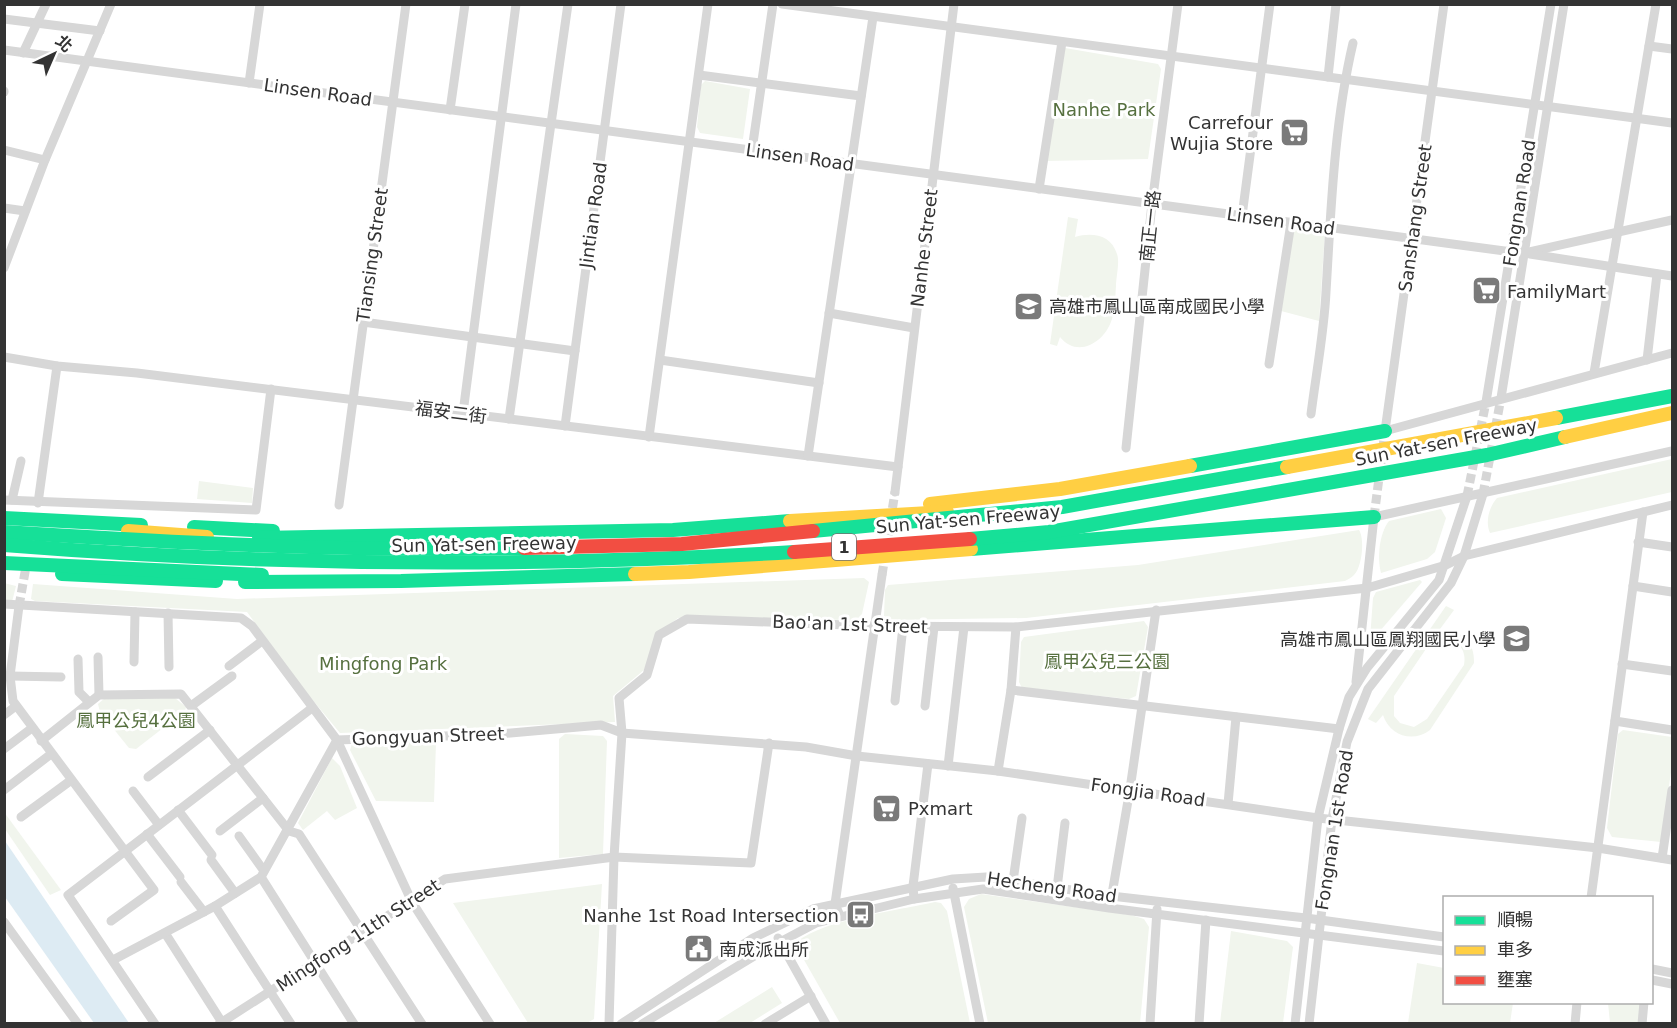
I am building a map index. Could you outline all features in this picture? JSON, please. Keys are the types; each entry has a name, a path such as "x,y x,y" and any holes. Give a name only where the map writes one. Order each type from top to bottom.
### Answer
{"highway":[{"name":"Sun Yat-sen Freeway","path":"4,532 170,543 422,550 682,544 1062,507 1457,437 1672,396"},
{"name":"Sun Yat-sen Freeway","path":"4,545 150,557 420,564 686,558 994,537 1050,532 1487,455 1672,413"},
{"path":"673,530 1060,489 1386,431"},
{"path":"4,520 214,537 316,538 673,530 912,512 1011,513"},
{"path":"4,569 165,579 280,583 689,572 1374,517"},
{"path":"4,520 352,537"},
{"path":"689,572 949,547 994,537"},
{"path":"4,563 262,574 392,574 453,579"}],"street":[{"path":"24,53 46,4"},
{"path":"5,265 45,160 111,4"},
{"path":"249,83 260,4"},
{"name":"Tiansing Street","path":"339,505 405,4"},
{"path":"450,110 465,4"},
{"path":"463,413 516,4"},
{"path":"509,419 568,4"},
{"name":"Jintian Road","path":"565,426 621,4"},
{"path":"649,436 708,4"},
{"path":"752,150 773,4"},
{"path":"782,4 823,7 951,27 1672,123"},
{"name":"Nanhe Street","path":"895,492 954,4"},
{"name":"南正一路","path":"1126,448 1152,204 1178,4"},
{"path":"1242,216 1270,4"},
{"path":"1328,77 1336,4"},
{"name":"Sanshang Street","path":"1386,431 1444,4"},
{"name":"Fongnan Road","path":"1486,402 1551,4"},
{"name":"Fongnan Road","path":"1501,398 1564,4"},
{"path":"1594,373 1656,4"},
{"path":"808,456 873,16"},
{"path":"4,19 38,21 100,31"},
{"path":"1039,189 1062,42"},
{"path":"1311,414 1326,294 1328,227 1344,79 1353,43"},
{"path":"1649,45 1672,49"},
{"name":"Linsen Road","path":"4,50 1524,253"},
{"path":"699,75 861,96"},
{"path":"4,150 45,160"},
{"path":"4,208 26,212"},
{"path":"1524,253 1672,220"},
{"path":"1269,364 1291,223"},
{"path":"1524,253 1672,276"},
{"path":"1647,360 1658,274"},
{"path":"829,315 915,328"},
{"path":"363,322 575,351"},
{"path":"1386,431 1672,353"},
{"name":"福安二街","path":"4,357 57,366 126,371 898,468"},
{"path":"660,360 819,383"},
{"path":"38,503 57,366"},
{"path":"21,461 8,500 38,503 122,502 256,510 271,389"},
{"path":"1368,689 1356,684 1374,517 1672,451"},
{"name":"Fongnan 1st Road","path":"1309,1023 1332,819 1347,742 1368,689 1451,583 1464,556 1483,494"},
{"name":"Fongnan 1st Road","path":"1295,1023 1318,818 1339,729 1356,684 1430,594 1446,565 1467,496"},
{"name":"Bao'an 1st Street","path":"609,1023 614,857 622,733 619,698 647,675 659,634 687,619 874,626 1016,627 1367,588 1446,565 1464,556 1672,506"},
{"path":"1591,896 1642,512"},
{"path":"1638,543 1672,547"},
{"path":"840,916 835,904 882,575"},
{"path":"1633,586 1672,592"},
{"name":"Gongyuan Street","path":"4,604 241,618 248,621 336,740 499,734 601,725 622,733"},
{"path":"19,606 10,676 10,695 70,781 154,890 111,921"},
{"path":"1109,908 1130,789 1156,610"},
{"path":"134,662 135,612"},
{"path":"168,613 168,667"},
{"path":"895,701 903,626"},
{"path":"925,706 934,627"},
{"path":"948,766 964,627"},
{"path":"998,771 1011,690 1016,627"},
{"path":"191,706 262,641"},
{"path":"98,657 99,695"},
{"path":"78,659 79,692 89,702"},
{"path":"1622,664 1672,671"},
{"path":"10,676 61,677"},
{"path":"1011,690 1339,729"},
{"path":"41,741 99,695 178,693 191,706 289,831 299,834 422,1023"},
{"path":"4,715 16,706"},
{"path":"155,1023 68,895 312,708"},
{"path":"1228,804 1236,717"},
{"path":"1615,721 1672,730"},
{"path":"4,749 32,728"},
{"path":"148,777 210,730"},
{"name":"Fongjia Road","path":"622,733 769,743 856,756 998,771 1130,789 1318,818 1598,849 1672,860"},
{"path":"113,960 215,906 263,874 289,831 336,740"},
{"path":"336,740 412,902 490,1023"},
{"name":"Mingfong 11th Street","path":"221,1023 445,879 614,857 751,863 769,743"},
{"path":"4,790 51,754"},
{"path":"914,899 913,886 928,765"},
{"path":"21,818 70,781"},
{"path":"1662,858 1672,790"},
{"path":"133,791 159,825"},
{"path":"220,831 263,798"},
{"path":"178,810 235,893"},
{"path":"1012,881 1022,818"},
{"path":"1057,888 1065,823"},
{"path":"147,834 204,912"},
{"path":"239,836 354,1023"},
{"name":"Hecheng Road","path":"621,1023 774,928 813,909 953,879 986,877 1112,896 1306,918 1443,937"},
{"path":"953,879 980,1023"},
{"name":"Hecheng Road","path":"642,1023 816,923 914,899 983,889 1109,908 1443,951"},
{"path":"1150,1023 1158,901"},
{"path":"215,906 291,1023"},
{"path":"1199,1023 1206,920"},
{"path":"4,922 78,1023"},
{"path":"774,928 826,1023"},
{"path":"165,933 221,1023"},
{"path":"1653,969 1672,973"},
{"path":"1653,980 1672,984"},
{"path":"765,1023 811,996"},
{"path":"1575,1023 1577,1004"},
{"path":"1642,1023 1644,1004"}],"green space":[{"name":"Nanhe Park","path":"1065,48 1158,64 1161,69 1148,159 1045,161"},
{"path":"705,81 750,89 743,139 700,133 697,127 701,85"},
{"path":"1068,217 1078,219 1075,237 1100,236 1110,242 1118,257 1115,307 1112,319 1097,341 1083,347 1075,347 1060,337 1057,346 1050,344"},
{"path":"1294,228 1325,232 1319,321 1281,311"},
{"path":"1672,459 1672,492 1490,533 1489,515 1497,498"},
{"path":"199,481 253,488 252,503 197,499"},
{"path":"1441,509 1446,518 1435,552 1427,559 1381,573 1380,546 1383,532 1389,521"},
{"path":"1359,530 1362,546 1361,560 1354,575 1345,581 1026,618 888,620 884,616 885,590 888,585 1138,565"},
{"name":"Mingfong Park","path":"864,578 869,582 862,614 856,620 678,618 657,634 644,670 613,696 615,722 340,733 306,692 247,612 31,599 33,584 237,599"},
{"path":"1420,580 1422,582 1373,639 1370,639 1373,598 1376,592"},
{"path":"4,583 16,586 12,602 5,602"},
{"path":"1446,606 1454,610 1440,629 1454,632 1465,638 1472,649 1474,663 1430,730 1410,737 1391,728 1383,715 1376,723 1368,719","holes":["1444,638 1461,647 1465,660 1464,665 1427,719 1414,727 1400,723 1394,716 1394,696 1430,643"]},
{"name":"鳳甲公兒三公園","path":"1144,621 1148,627 1136,696 1129,699 1022,688 1019,682 1021,642 1024,637"},
{"name":"鳳甲公兒4公園","path":"105,698 175,698 186,707 185,711 136,749 129,748 100,712 98,704"},
{"path":"1623,730 1672,737 1672,765 1661,842 1612,837 1607,828 1618,734"},
{"path":"565,734 603,736 607,741 603,854 559,858 559,739"},
{"path":"429,739 436,743 434,802 376,801 350,750 353,741"},
{"path":"332,758 340,766 357,808 335,820 327,811 303,830 298,823"},
{"path":"4,812 61,890 50,895 5,829"},
{"path":"602,884 594,1019 587,1023 528,1023 453,903"},
{"path":"981,894 1131,915 1144,919 1149,927 1140,1023 988,1023 964,907 969,899"},
{"path":"935,902 941,903 947,911 970,1023 840,1023 795,944 822,928 840,922"},
{"path":"1231,931 1287,941 1293,947 1283,1023 1220,1023"},
{"path":"1417,963 1443,968 1443,1004 1513,1004 1510,1023 1408,1023"},
{"path":"772,987 782,1003 750,1023 714,1023"},
{"path":"1608,1004 1642,1004 1639,1023 1610,1023"}],"shaded area":[{"path":"4,841 129,1023 94,1023 5,897"}],"tunnel":[{"path":"1483,494 1501,398"},
{"path":"1467,496 1486,402"},
{"path":"1374,517 1385,431"},
{"path":"882,575 895,492"},
{"path":"19,606 27,561"}],"traffic: fast":[{"path":"1556,418 1672,396"},
{"path":"1190,466 1385,431"},
{"path":"970,539 1049,532 1487,455 1565,437"},
{"path":"813,531 1062,507 1287,467"},
{"path":"971,549 1374,517"},
{"path":"4,518 141,525"},
{"path":"259,538 673,530 790,521"},
{"path":"194,527 273,531"},
{"path":"4,532 264,546 394,549 524,548"},
{"path":"4,545 202,557 399,562 597,561 794,552"},
{"path":"4,563 262,575"},
{"path":"62,574 216,581"},
{"path":"245,582 401,581 635,574"}],"traffic: slow":[{"path":"1565,437 1672,413"},
{"path":"1287,467 1556,418"},
{"path":"930,504 1060,489 1190,466"},
{"path":"790,521 947,512"},
{"path":"128,531 207,537"},
{"path":"635,574 689,572 971,549"}],"traffic: jam":[{"path":"524,548 682,544 813,531"},
{"path":"794,552 970,539"}],"place":[{"name":"Carrefour Wujia Store","path":"1294,132"},
{"name":"FamilyMart","path":"1486,291"},
{"name":"高雄市鳳山區南成國民小學","path":"1028,306"},
{"name":"高雄市鳳山區鳳翔國民小學","path":"1517,639"},
{"name":"Pxmart","path":"887,808"},
{"name":"Nanhe 1st Road Intersection","path":"860,915"},
{"name":"南成派出所","path":"698,949"}]}
